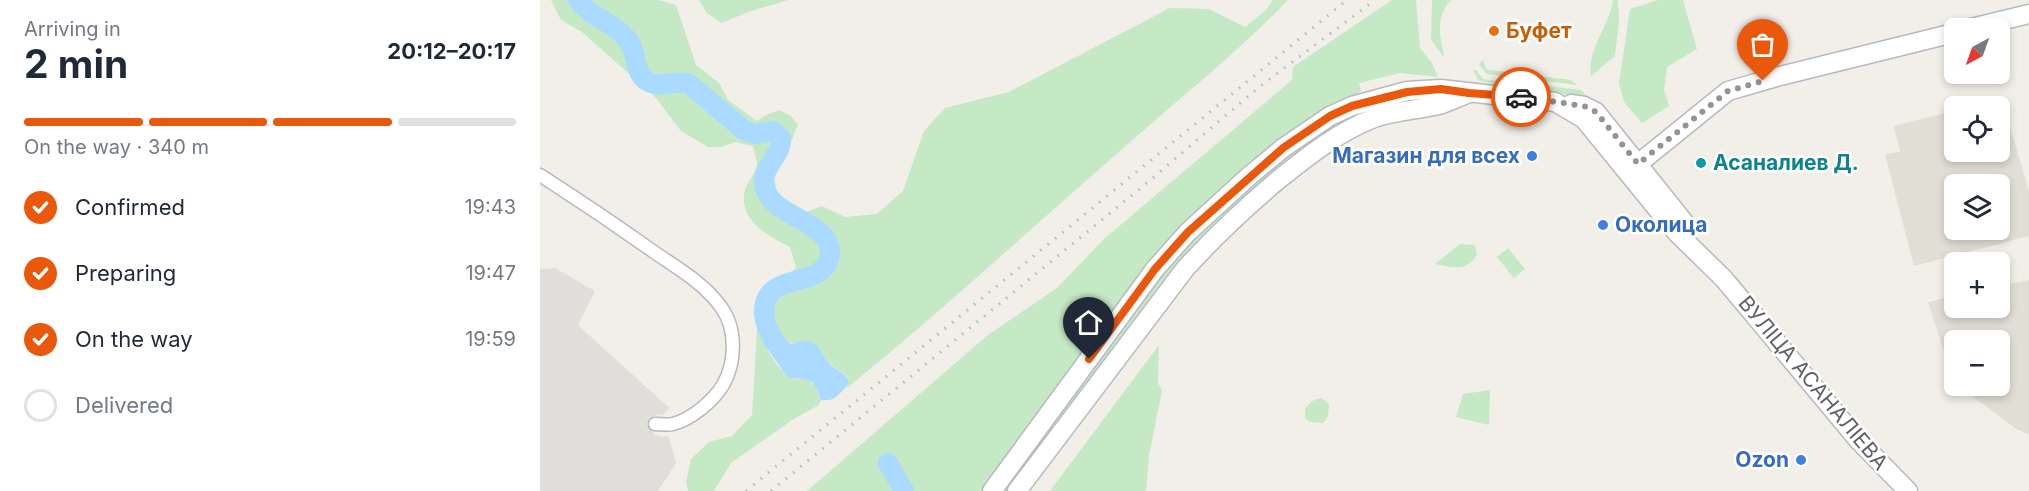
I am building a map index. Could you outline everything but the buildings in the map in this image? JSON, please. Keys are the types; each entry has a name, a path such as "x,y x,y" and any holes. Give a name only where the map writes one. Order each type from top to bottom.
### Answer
{"main road":[{"path":"2010,19 2029,14"},
{"path":"1633,168 1728,91 1944,35"},
{"path":"992,491 1155,269 1188,232 1283,148 1330,116 1352,106 1407,92 1441,89 1469,93"},
{"path":"1017,491 1185,269 1210,241 1252,203 1313,153 1344,132 1374,118 1401,110 1440,104 1469,93"},
{"name":"ВУЛІЦА АСАНАЛІЕВА","path":"1469,93 1584,106 1596,112 1633,168 1689,228 1719,273 1858,441 1908,491"}],"street":[{"path":"540,175 588,205 701,285 722,308 731,330 733,353 731,369 722,387 709,402 689,416 673,424 655,424"}],"shaded area":[{"path":"1944,114 1944,162 2010,162 2010,127 2029,191 2029,236 1968,252 1944,252 1944,258 1914,266 1885,154 1900,152 1894,126"},
{"path":"555,268 595,291 578,325 669,408 662,416 660,414 653,416 654,435 669,437 676,463 658,491 540,491 540,269"},
{"path":"2029,280 2029,435 2015,428 1972,396 2010,396 2010,330 1944,330 1944,351 1928,302 1944,298 1944,318 2010,318 2010,284"}],"green space":[{"path":"551,0 659,0 676,5 696,65 719,83 728,100 757,121 779,110 791,116 798,125 785,157 774,175 779,207 799,215 822,206 845,217 877,214 903,191 924,131 945,108 1009,92 1170,8 1209,9 1245,27 1266,10 1273,0 1288,0 1224,61 948,303 847,388 847,376 828,362 817,346 763,339 771,356 786,373 795,379 809,380 814,384 821,400 819,405 792,420 731,463 714,491 688,491 686,482 691,459 709,442 732,436 752,415 757,330 770,301 796,267 790,247 764,232 750,218 746,210 745,190 757,165 753,146 735,142 722,147 708,147 681,131 656,98 582,32 561,20"},
{"path":"699,0 788,0 721,23 707,13"},
{"path":"1392,0 1416,0 1420,48 1432,63 1438,77 1399,73 1359,83 1361,91 1344,103 1318,113 1294,129 1233,178 1189,219 982,491 807,491 988,335 1057,288 1104,239 1292,80 1293,67"},
{"path":"1432,0 1451,0 1443,12 1440,26 1443,56 1431,40"},
{"path":"1613,0 1618,0 1619,22 1615,56 1591,76 1592,56 1608,19"},
{"path":"1658,0 1683,0 1697,49 1667,67 1664,90 1669,106 1642,123 1624,102 1619,83 1630,9"},
{"path":"1483,60 1486,69 1489,70 1571,80 1577,85 1487,74 1479,64"},
{"path":"1473,70 1476,70 1483,79 1581,90 1589,99 1484,82 1478,80"},
{"path":"1438,96 1404,104 1253,192 1010,491 1000,491 1168,265 1188,242 1252,182 1322,128 1369,108 1401,100"},
{"path":"1460,244 1475,245 1477,254 1469,264 1454,267 1435,264"},
{"path":"1508,248 1525,269 1514,278 1497,257"},
{"path":"1159,345 1158,383 1162,390 1149,455 1146,491 1050,491"},
{"path":"1490,390 1489,425 1456,417 1463,394"},
{"path":"1321,398 1329,404 1328,416 1323,423 1310,422 1305,418 1305,409 1312,401"}],"water":[{"path":"767,335 779,335 791,344 805,341 814,343 828,362 846,376 848,384 845,389 832,399 821,400 813,382 787,376 763,343"}],"waterway":[{"path":"578,0 589,11 623,34 631,45 637,68 647,81 656,84 688,83 745,131 755,134 773,131 781,138 778,152 764,177 767,193 773,202 817,230 830,247 829,259 824,268 815,274 781,285 772,291 766,300 764,314 766,325 785,354"},
{"path":"888,463 904,491"}],"railway":[{"path":"746,491 1347,0"},
{"path":"771,491 1148,182 1259,87 1375,0"}],"way so far":[{"path":"1521,97 1584,106 1596,112 1638,164 1728,91 1763,81"}],"place":[{"name":"Буфет","path":"1494,31"},
{"name":"Магазин для всех","path":"1532,156"},
{"name":"Асаналиев Д.","path":"1701,163"},
{"name":"Околица","path":"1603,225"},
{"name":"Ozon","path":"1801,460"}],"route":[{"path":"1089,359 1155,269 1188,232 1283,148 1330,116 1352,106 1407,92 1441,89 1521,97"}]}
